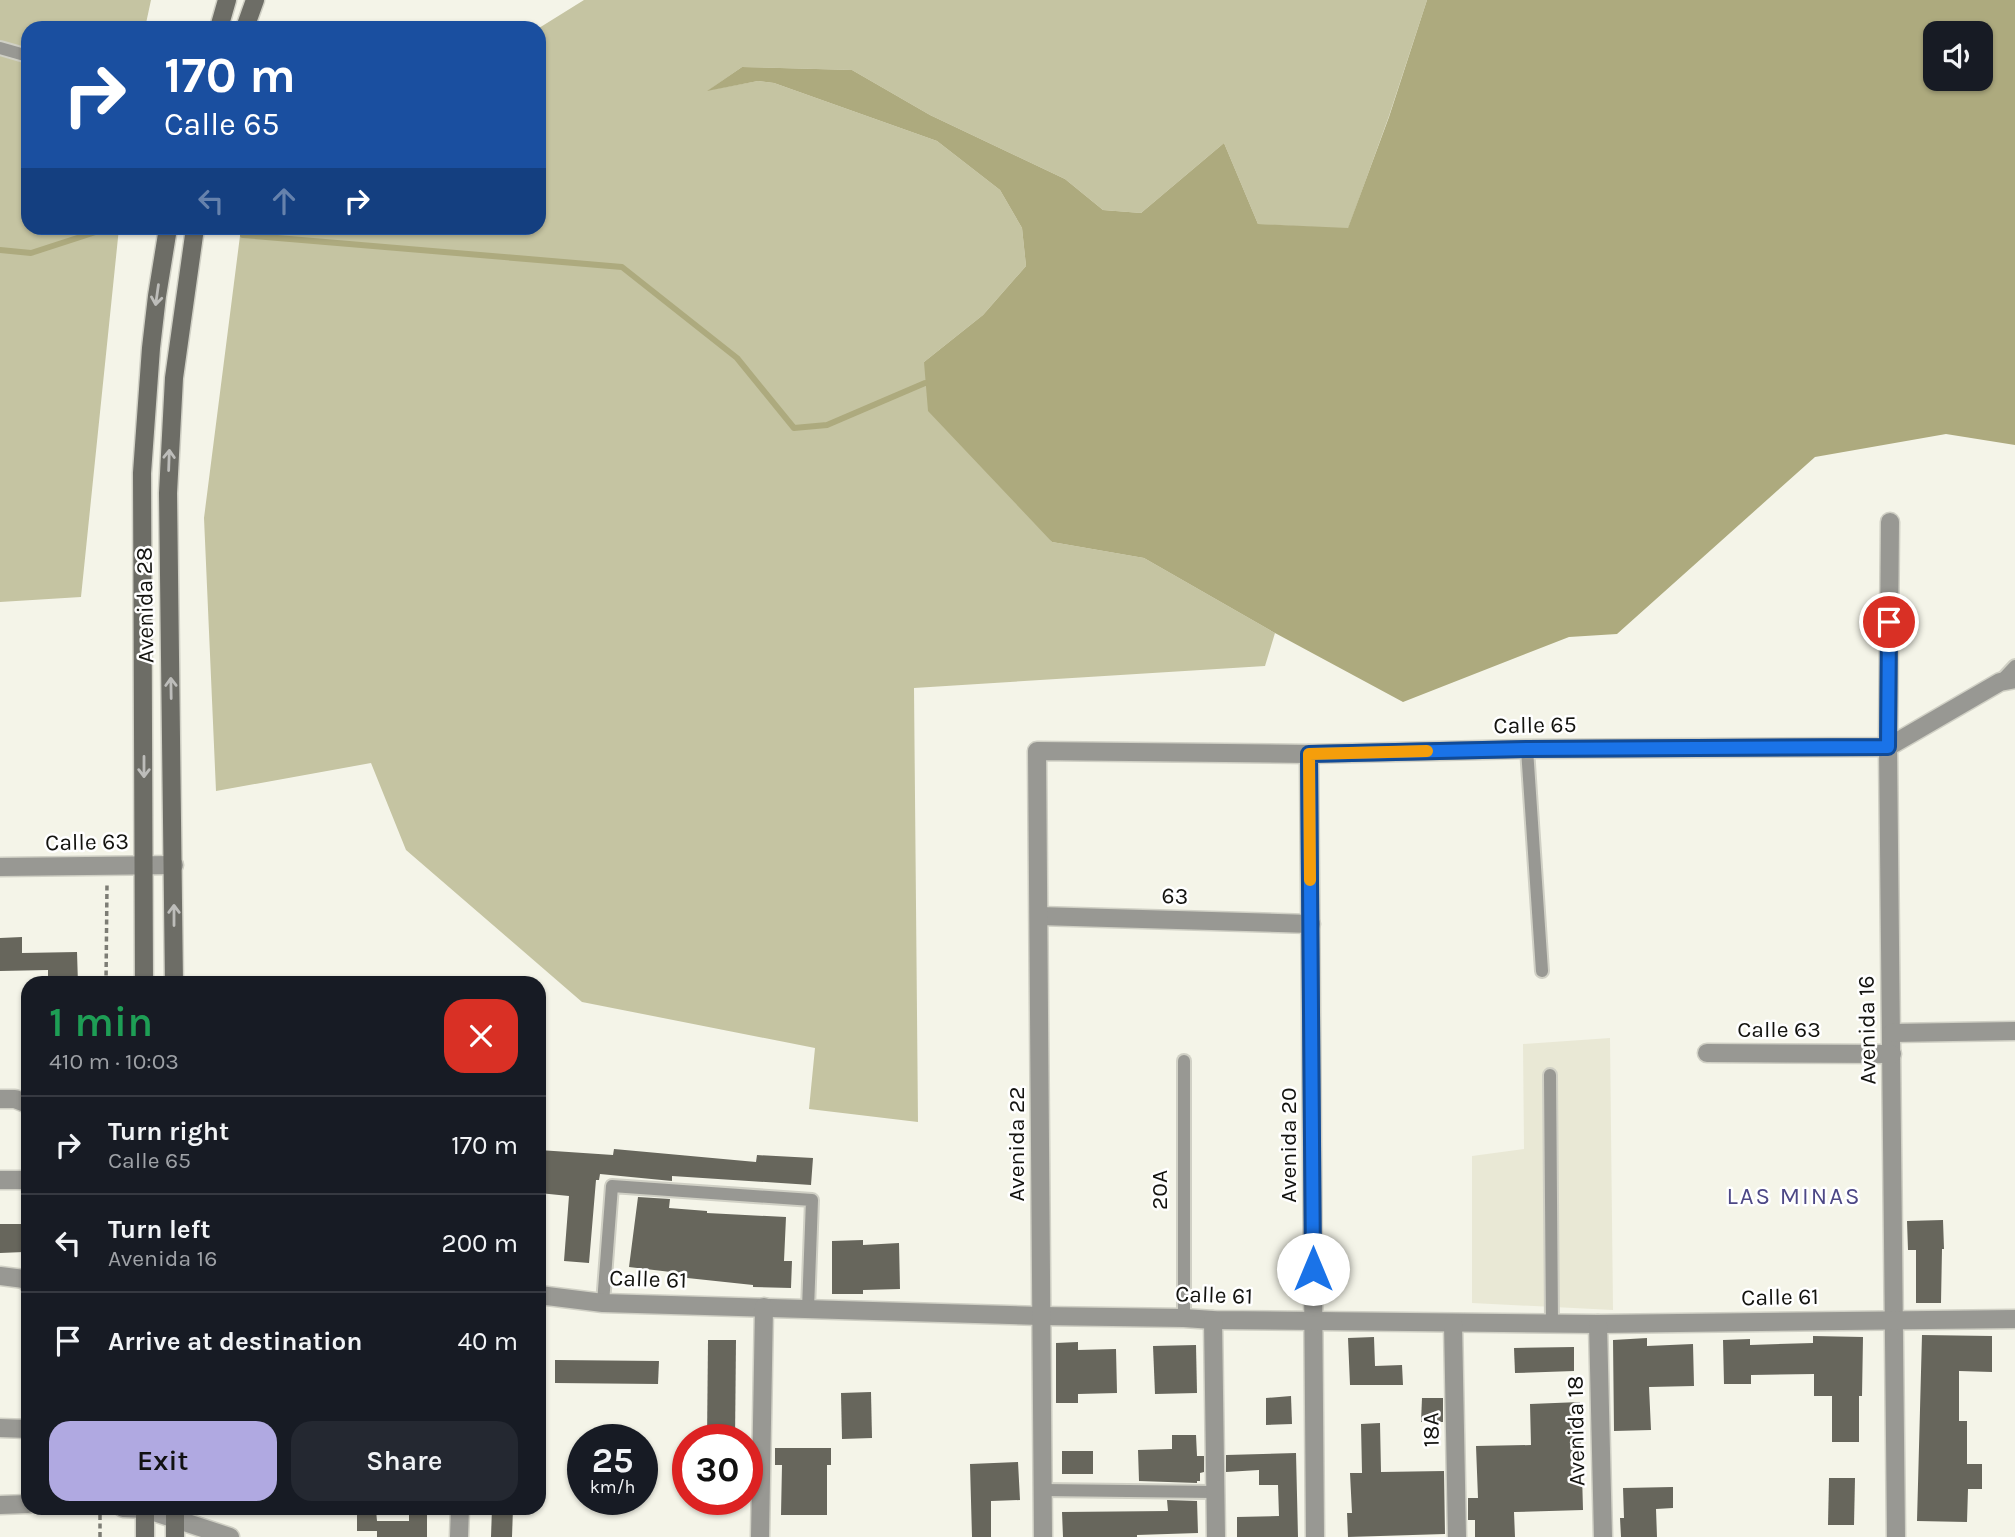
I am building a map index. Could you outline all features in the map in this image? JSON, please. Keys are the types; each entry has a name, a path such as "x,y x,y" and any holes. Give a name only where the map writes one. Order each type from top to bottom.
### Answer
{"main road":[{"path":"221,21 227,0"},
{"path":"248,21 255,0"},
{"name":"Avenida 28","path":"144,976 142,473 151,348 167,235"},
{"name":"Avenida 28","path":"174,976 168,544 170,430 180,328 194,235"},
{"path":"145,1515 145,1537"}],"street":[{"name":"Avenida 16","path":"1891,522 1888,747 1896,1537"},
{"name":"Calle 65","path":"1037,751 1309,754 1527,749 1888,747 2008,681"},
{"name":"Avenida 22","path":"1037,751 1043,1537"},
{"name":"Avenida 20","path":"1309,754 1315,1537"},
{"name":"Calle 63","path":"0,867 174,865"},
{"name":"63","path":"1039,916 1311,924"},
{"path":"1892,1033 2015,1031"},
{"name":"Calle 63","path":"1707,1053 1892,1054"},
{"path":"0,1099 21,1101"},
{"path":"0,1180 21,1180"},
{"path":"0,1276 21,1279"},
{"name":"Calle 61","path":"546,1296 603,1303 1213,1320 1598,1324 2015,1319"},
{"path":"760,1537 764,1307"},
{"path":"1213,1320 1216,1537"},
{"name":"18A","path":"1453,1323 1457,1537"},
{"name":"Avenida 18","path":"1598,1324 1603,1537"},
{"path":"0,1428 21,1429"},
{"path":"0,1505 21,1504"},
{"path":"159,1515 230,1537"},
{"path":"459,1537 460,1515"}],"lane":[{"path":"0,48 21,54"},
{"path":"2008,681 2015,666"},
{"path":"1527,749 1542,971"},
{"name":"20A","path":"1184,1061 1184,1318"},
{"path":"1550,1075 1552,1324"},
{"path":"603,1303 612,1185 812,1200 808,1309"},
{"path":"1042,1490 1214,1492"}],"path":[{"path":"106,976 108,866"},
{"path":"100,1515 100,1537"}],"shaded area":[{"path":"1427,0 2015,0 2015,445 1946,434 1815,457 1617,634 1569,637 1403,702 1144,558 1052,542 928,411 924,362 983,315 1026,266 1022,228 1000,190 937,141 774,83 758,81 707,91 742,67 852,70 930,115 1065,179 1103,210 1141,213 1224,143 1258,224 1348,228 1389,117"},
{"path":"1610,1038 1613,1310 1472,1303 1472,1156 1524,1149 1523,1044"}],"green space":[{"path":"0,0 151,0 146,21 21,21 21,235 118,235 81,597 0,602"},
{"path":"584,0 1427,0 1348,229 1258,224 1224,143 1141,213 1103,210 1065,179 930,115 852,70 742,67 709,90 758,81 774,83 937,141 1000,190 1022,228 1026,266 983,315 924,362 1052,542 1144,558 1275,633 1265,666 914,688 918,1122 809,1109 815,1048 582,1002 406,850 371,763 216,791 204,518 240,235 546,235 546,24"}],"building":[{"path":"22,937 22,953 77,952 78,976 48,976 48,970 0,971 0,938"},
{"path":"614,1149 756,1162 757,1155 813,1158 811,1185 672,1176 672,1181 600,1174 599,1180 596,1180 589,1263 564,1261 569,1196 546,1194 546,1150 613,1155"},
{"path":"638,1197 670,1199 669,1208 786,1217 784,1261 792,1261 791,1288 753,1287 629,1267"},
{"path":"1943,1220 1941,1303 1916,1303 1916,1250 1908,1250 1907,1221"},
{"path":"0,1224 21,1224 21,1252 0,1253"},
{"path":"863,1240 863,1245 899,1243 900,1289 863,1290 863,1294 832,1294 832,1241"},
{"path":"1922,1335 1992,1336 1992,1372 1959,1371 1959,1421 1967,1421 1967,1464 1982,1464 1982,1489 1968,1489 1967,1522 1917,1521"},
{"path":"1813,1336 1863,1337 1859,1442 1832,1442 1832,1396 1814,1396 1814,1374 1751,1375 1751,1384 1724,1384 1723,1340 1750,1339 1750,1345 1813,1343"},
{"path":"1374,1337 1375,1366 1402,1365 1403,1385 1350,1385 1348,1338"},
{"path":"1647,1338 1647,1346 1693,1344 1694,1386 1649,1387 1651,1430 1614,1431 1613,1340"},
{"path":"708,1340 736,1340 735,1424 707,1424"},
{"path":"1078,1342 1078,1350 1116,1349 1117,1393 1078,1394 1078,1403 1056,1403 1056,1343"},
{"path":"1196,1345 1197,1393 1155,1394 1153,1346"},
{"path":"1574,1347 1574,1371 1515,1373 1514,1348"},
{"path":"555,1360 659,1361 658,1384 555,1383"},
{"path":"871,1392 872,1438 842,1439 841,1393"},
{"path":"1291,1396 1292,1424 1266,1425 1266,1398"},
{"path":"1422,1398 1443,1398 1443,1422 1421,1422"},
{"path":"1580,1402 1583,1510 1514,1512 1515,1537 1475,1537 1475,1520 1468,1520 1468,1498 1478,1498 1476,1446 1531,1445 1530,1404"},
{"path":"1380,1423 1381,1472 1444,1471 1445,1534 1348,1537 1347,1513 1352,1513 1350,1473 1362,1473 1361,1424"},
{"path":"1172,1435 1196,1435 1197,1456 1204,1456 1204,1472 1200,1473 1200,1481 1139,1481 1138,1450 1172,1449"},
{"path":"775,1448 831,1448 831,1465 827,1465 827,1515 781,1515 782,1465 775,1465"},
{"path":"1062,1451 1093,1451 1093,1474 1062,1474"},
{"path":"1296,1453 1298,1537 1237,1537 1237,1517 1279,1516 1278,1485 1259,1485 1259,1470 1226,1472 1226,1455"},
{"path":"1018,1462 1020,1500 991,1501 991,1537 972,1537 970,1464"},
{"path":"1829,1478 1855,1478 1854,1525 1828,1525"},
{"path":"1673,1487 1673,1508 1656,1509 1657,1537 1621,1537 1620,1518 1624,1518 1623,1488"},
{"path":"1167,1500 1197,1501 1198,1533 1137,1537 1063,1537 1062,1512 1168,1511"},
{"path":"357,1515 376,1515 377,1521 409,1521 409,1515 427,1515 427,1537 377,1537 377,1531 357,1531"},
{"path":"492,1515 513,1515 512,1537 491,1537"}],"waterway":[{"path":"0,250 31,253 86,235"},
{"path":"243,235 622,267 737,358 794,428 827,425 925,383"}],"slow traffic":[{"path":"1310,880 1309,754 1427,751"}],"district":[{"name":"LAS MINAS","path":"1794,1196"}],"route":[{"path":"1313,1269 1309,754 1527,749 1888,747 1889,622"}]}
